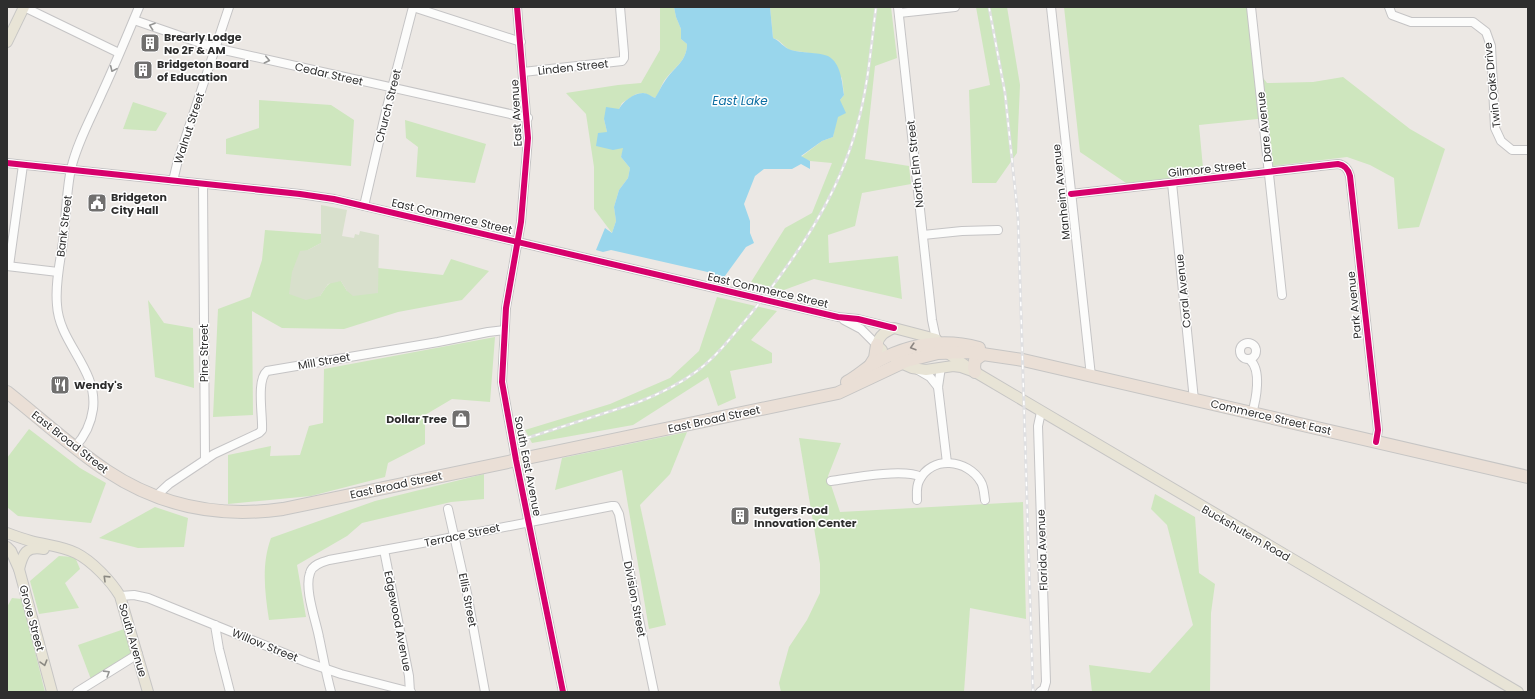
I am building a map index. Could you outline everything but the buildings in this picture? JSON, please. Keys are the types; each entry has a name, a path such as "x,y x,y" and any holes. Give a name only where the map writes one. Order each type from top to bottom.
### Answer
{"highway":[{"name":"Commerce Street East","path":"940,345 956,343 968,345 1014,358 1528,477"},
{"name":"East Broad Street","path":"7,392 92,460 136,489 174,503 210,511 238,513 269,511 838,393 888,356 922,344 940,345"},
{"path":"866,373 875,358 877,345"},
{"name":"Commerce Street East","path":"940,345 983,354 1014,358"},
{"name":"East Broad Street","path":"866,373 906,366 914,359 940,345"},
{"path":"975,372 975,360 983,354"}],"main road":[{"path":"7,42 24,7"},
{"path":"894,328 882,334 877,345 888,356 906,366 926,370 956,366 975,372"},
{"name":"Commerce Street East","path":"894,328 923,335 940,345"},
{"path":"940,345 941,367"},
{"path":"940,345 975,372"},
{"name":"Buckshutem Road","path":"975,372 1518,692"},
{"path":"7,533 31,541 66,549 81,556"},
{"name":"Grove Street","path":"7,547 11,551 19,569 52,692"},
{"path":"19,569 22,556 30,549 38,548 81,556"},
{"name":"South Avenue","path":"81,556 113,585 120,596 148,692"}],"street":[{"path":"24,7 120,54"},
{"name":"Bank Street","path":"75,447 90,423 93,397 88,375 58,318 56,295 58,272 71,170 84,133 120,54 139,7"},
{"name":"Walnut Street","path":"173,181 178,160 229,7"},
{"path":"413,7 521,42"},
{"name":"Church Street","path":"364,206 413,7"},
{"name":"East Avenue","path":"517,7 528,118 524,201 518,242"},
{"name":"Linden Street","path":"524,72 622,61 624,58 624,53 620,7"},
{"path":"899,10 955,7"},
{"name":"Manheim Avenue","path":"1051,7 1091,376"},
{"name":"Dare Avenue","path":"1251,7 1282,295"},
{"name":"Twin Oaks Drive","path":"1389,7 1392,14 1411,22 1473,22 1486,32 1491,46 1495,128 1501,141 1512,150 1528,150"},
{"name":"North Elm Street","path":"899,10 932,320 940,345"},
{"name":"Cedar Street","path":"134,20 215,48 392,89 528,118"},
{"path":"7,163 71,170"},
{"name":"Gilmore Street","path":"1071,194 1338,164 1345,167"},
{"path":"23,165 8,266 58,272"},
{"name":"Park Avenue","path":"1345,167 1350,176 1374,384 1378,430 1376,442"},
{"name":"East Commerce Street","path":"71,170 300,194 334,199 838,317 858,319 894,328"},
{"name":"Coral Avenue","path":"1172,183 1194,400"},
{"name":"Pine Street","path":"203,184 205,460"},
{"path":"923,235 962,231 998,230"},
{"name":"South East Avenue","path":"518,242 509,286 502,382 516,460 563,692"},
{"path":"838,317 861,329 877,345"},
{"path":"923,335 929,329 932,320"},
{"name":"Mill Street","path":"205,460 214,454 259,433 262,430 262,383 264,374 267,371 505,330"},
{"path":"1250,360 1253,362 1257,376 1257,394 1252,413"},
{"path":"906,366 927,374 938,387"},
{"path":"941,367 938,387 946,463"},
{"name":"Florida Avenue","path":"1041,412 1038,426 1046,682 1042,691"},
{"path":"155,496 205,460"},
{"path":"917,500 917,488 921,477 928,470 946,463 961,465 971,471 981,482 985,500"},
{"path":"831,481 902,473 916,474 921,477"},
{"name":"Terrace Street","path":"324,668 308,578 311,569 318,564 329,560 454,537 607,506 615,506"},
{"name":"Division Street","path":"615,506 619,514 654,692"},
{"name":"Ellis Street","path":"448,509 467,593 485,692"},
{"name":"Edgewood Avenue","path":"384,550 410,676 410,692"},
{"name":"Willow Street","path":"120,596 134,595 148,598 324,668 341,674 410,692"},
{"path":"214,625 230,692"},
{"path":"77,692 138,654"},
{"path":"324,668 331,692"}],"green space":[{"path":"660,7 674,7 681,29 681,39 687,44 685,56 664,81 655,98 644,93 636,94 622,103 619,109 604,119 607,132 624,148 621,157 630,168 628,178 619,190 614,207 616,221 612,233 594,209 594,167 586,114 566,93 641,83 660,50"},
{"path":"770,7 891,7 897,58 875,66 865,159 909,166 911,184 862,193 855,226 828,235 829,263 898,256 902,299 814,279 784,290 751,282 785,228 812,213 832,163 810,161 801,157 822,141 833,137 840,100 844,95 842,78 816,54 789,50 778,40 773,38"},
{"path":"976,7 1007,7 1020,85 1017,153 996,183 972,183 969,90 990,85"},
{"path":"1064,7 1251,7 1257,70 1267,83 1313,82 1343,77 1410,129 1445,149 1419,227 1398,229 1394,178 1370,165 1347,157 1273,166 1267,118 1199,125 1204,179 1132,187 1080,152"},
{"path":"259,100 331,105 354,120 351,166 226,154 226,139 259,128"},
{"path":"133,102 167,113 156,131 123,129"},
{"path":"405,120 486,144 475,183 416,177 418,147 406,138"},
{"path":"321,205 347,210 342,236 354,238 355,234 359,235 360,231 379,235 378,293 353,296 347,291 341,281 328,284 320,296 306,300 289,294 292,272 300,251 308,250 321,243"},
{"path":"265,230 321,234 321,243 308,250 320,296 330,283 337,281 341,281 347,291 377,293 378,268 443,275 451,259 489,271 462,300 398,312 344,329 282,328 252,311 253,415 213,417 218,309 250,297 262,260"},
{"path":"717,297 777,311 751,340 772,353 772,363 730,371 736,398 718,406 708,377 633,425 532,443 525,430 610,404 670,378 699,351"},
{"path":"148,300 164,323 193,328 194,388 155,377"},
{"path":"495,337 490,402 452,399 425,415 425,444 388,463 385,477 311,496 228,504 228,455 271,446 270,456 300,455 309,426 323,423 324,369"},
{"path":"29,429 80,468 106,483 91,523 18,516 7,507 7,458"},
{"path":"687,432 670,474 640,505 666,625 649,629 622,470 555,490 562,458"},
{"path":"799,438 841,443 828,476 840,512 1023,502 1026,619 970,608 964,692 781,692 779,683 789,647 807,620 820,593 820,564"},
{"path":"484,474 484,499 451,502 362,523 347,536 297,565 306,617 269,620 265,589 265,569 271,538 375,501"},
{"path":"1155,494 1195,517 1199,573 1215,584 1211,613 1210,692 1092,692 1089,665 1150,673 1193,625 1167,525 1151,509"},
{"path":"155,507 188,518 184,547 138,548 99,538"},
{"path":"59,556 75,557 80,569 65,583 79,608 39,614 30,581"},
{"path":"12,598 22,599 45,692 7,692 7,607"},
{"path":"130,627 138,654 92,682 78,645"}],"water":[{"name":"East Lake","path":"674,7 770,7 773,38 791,50 819,54 828,56 832,59 836,63 840,73 844,95 840,100 846,113 838,117 833,137 822,141 801,156 810,161 810,169 801,164 792,169 764,169 755,176 744,204 750,221 750,233 754,243 746,247 722,280 719,280 712,273 611,250 603,252 596,250 605,228 612,233 616,221 614,207 619,190 628,178 630,168 621,157 623,148 613,150 596,146 598,133 607,132 604,119 606,107 619,109 629,98 639,93 655,98 668,76 685,56 687,44 681,39 681,29"}],"railway":[{"path":"527,438 636,403 675,385 697,371 711,359 749,316 798,250 827,203 839,178 849,152 861,111 869,67 876,7"},
{"path":"989,7 1005,93 1018,217 1033,692"}],"cycle path":[{"path":"517,7 528,138 521,222 506,308 502,382 516,460 563,692"},
{"path":"7,163 300,194 334,199 838,317 858,319 894,328"},
{"path":"1071,194 1338,164 1344,166 1350,176 1378,430 1376,442"}],"place":[{"name":"Brearly Lodge No 2F & AM","path":"150,43"},
{"name":"Bridgeton Board of Education","path":"143,70"},
{"name":"Bridgeton City Hall","path":"97,203"},
{"name":"Wendy's","path":"60,385"},
{"name":"Dollar Tree","path":"461,419"},
{"name":"Rutgers Food Innovation Center","path":"740,516"}]}
